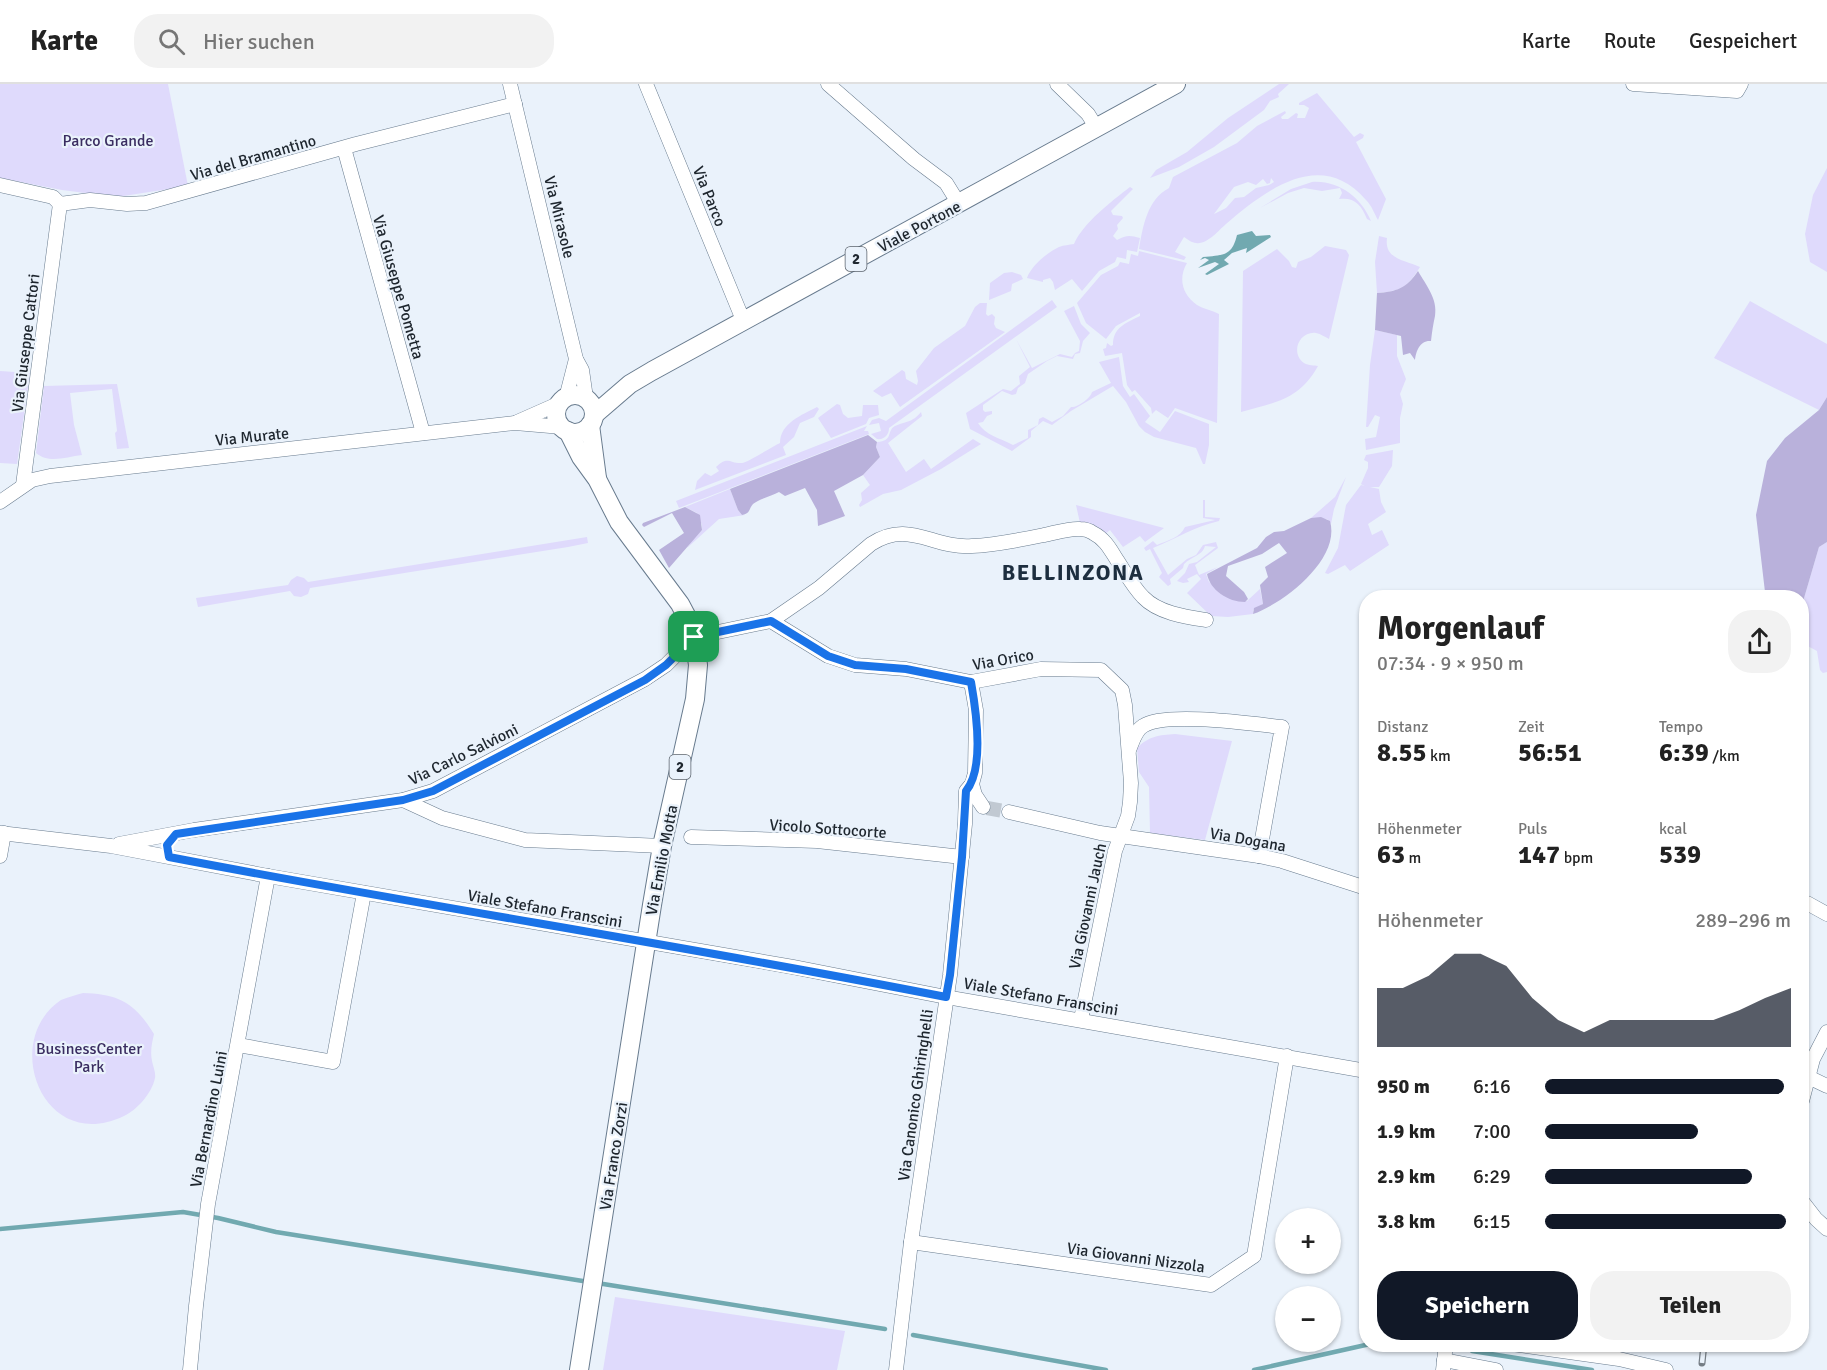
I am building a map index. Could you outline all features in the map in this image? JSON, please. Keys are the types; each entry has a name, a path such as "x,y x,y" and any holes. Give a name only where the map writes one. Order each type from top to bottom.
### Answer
{"main road":[{"name":"Viale Portone","path":"590,413 630,384 743,320 1176,84"},
{"path":"574,396 590,413 578,433 565,429 557,416 563,400 574,396"},
{"name":"2","path":"590,413 597,480"},
{"name":"2","path":"565,429 597,480 619,522 680,604 694,637"},
{"name":"Via Emilio Motta","path":"646,941 662,846 696,692 698,665 694,637"},
{"name":"Via Franco Zorzi","path":"579,1370 646,941"}],"street":[{"name":"Via Mirasole","path":"510,84 576,358 582,370 590,413"},
{"name":"Via Parco","path":"646,84 743,320"},
{"path":"828,84 914,159 946,183 959,204"},
{"path":"1057,84 1088,114 1096,127"},
{"path":"1633,84 1739,87"},
{"name":"Via del Bramantino","path":"60,204 90,200 127,204 147,203 344,148 515,104"},
{"name":"Via Giuseppe Pometta","path":"344,148 423,434"},
{"path":"0,185 53,197 60,204"},
{"name":"Via Giuseppe Cattori","path":"23,485 60,204"},
{"name":"Via Mirasole","path":"563,400 576,358"},
{"name":"Via Murate","path":"515,423 563,400"},
{"name":"Via Murate","path":"0,502 23,485 39,478 66,473 515,423 565,429"},
{"path":"694,637 771,621 819,588 871,544 886,536 913,534 953,546 971,546 1079,529 1094,533 1106,543 1138,592 1148,602 1168,612 1206,620"},
{"name":"Via Orico","path":"771,621 828,656 855,665 906,669 971,682 1041,669 1101,670 1122,690 1125,705"},
{"name":"Via Carlo Salvioni","path":"111,846 403,800 433,791 645,680 666,665 694,637"},
{"name":"Via Canonico Ghiringhelli","path":"896,1370 911,1242 950,975 965,824 966,791 972,784 975,773 977,732 971,682"},
{"name":"Via Giovanni Jauch","path":"1081,1019 1114,851 1128,816 1130,802 1125,705"},
{"path":"1128,752 1141,727 1149,722 1169,718 1282,727 1259,856"},
{"path":"965,824 972,814 985,807 975,795 972,784"},
{"path":"403,800 442,818 525,840 662,846"},
{"path":"1009,812 1120,836"},
{"path":"0,856 2,833"},
{"name":"Viale Stefano Franscini","path":"2,833 111,846 268,876 793,967 946,997 1359,1070"},
{"path":"169,857 167,845 176,834"},
{"name":"Via Dogana","path":"1120,836 1259,856 1359,886"},
{"name":"Vicolo Sottocorte","path":"691,837 817,841 962,857"},
{"name":"Via Bernardino Luini","path":"190,1370 208,1204 268,876"},
{"path":"238,1045 333,1062 364,893"},
{"path":"1809,904 1827,914"},
{"path":"1809,1067 1827,1032"},
{"name":"Via Giovanni Nizzola","path":"911,1242 1211,1285 1254,1256 1287,1056"},
{"path":"1809,1077 1827,1086"},
{"path":"1809,1210 1827,1228"},
{"path":"1569,1352 1619,1359 1666,1370"},
{"path":"1444,1365 1496,1370"}],"green space":[{"name":"Parco Grande","path":"0,84 168,84 188,186 117,197 62,190 0,178"},
{"path":"1279,84 1289,84 1278,94 1279,97 1270,101 1264,110 1214,147 1179,167 1150,178 1156,170 1187,152 1228,118"},
{"path":"1317,93 1354,137 1360,133 1364,135 1356,142 1386,199 1378,220 1368,202 1349,185 1331,177 1313,176 1294,179 1276,187 1204,242 1194,243 1184,237 1175,252 1186,257 1184,260 1139,249 1147,214 1156,199 1169,188 1173,177 1237,143 1257,126 1285,111 1282,119 1288,119 1296,113 1297,118 1305,118 1309,108 1299,103","holes":["1271,178 1274,182 1256,188 1244,197 1235,198 1226,208 1214,214 1234,187 1248,182 1256,185 1263,179 1267,184 1270,183"]},
{"path":"1827,168 1827,272 1810,262 1805,234 1813,195"},
{"path":"1312,182 1331,184 1339,187 1348,192 1361,204 1371,221 1353,200 1339,199 1342,193 1340,188 1322,191 1304,188 1288,193 1260,208 1291,189"},
{"path":"1130,187 1133,189 1111,211 1113,215 1123,218 1117,225 1118,229 1113,236 1117,240 1128,236 1140,238 1137,252 1127,250 1126,259 1117,257 1115,262 1099,271 1082,291 1072,279 1055,290 1050,278 1043,282 1027,278 1036,264 1050,252 1061,246 1074,244 1091,220"},
{"path":"1379,236 1387,238 1387,245 1392,255 1420,267 1403,287 1377,293 1375,262"},
{"path":"1325,246 1346,250 1349,255 1329,339 1318,333 1310,333 1305,335 1298,344 1300,359 1306,364 1318,366 1311,377 1295,393 1276,402 1241,412 1243,271 1277,249 1292,267 1296,268 1298,262 1311,257"},
{"path":"1139,251 1187,263 1182,280 1188,296 1199,306 1219,314 1217,423 1175,408 1168,418 1156,410 1152,414 1151,408 1135,390 1132,392 1127,385 1122,353 1105,356 1103,349 1106,348 1107,343 1113,345 1118,330 1140,316 1140,313 1116,326 1106,339 1086,323 1077,303 1101,275 1118,266 1120,262 1129,264 1131,254 1138,256"},
{"path":"1012,272 1021,275 1023,279 1012,284 1011,291 989,300 990,283 1004,273"},
{"path":"1052,300 1057,307 889,428 886,437 877,439 871,434 881,431 879,423 869,425 872,420 879,418 886,421"},
{"path":"1750,301 1827,344 1827,397 1819,410 1714,358"},
{"path":"980,303 987,303 986,314 988,316 992,314 995,317 996,328 1005,332 900,407 891,393 882,397 873,391 902,370 905,372 906,379 917,385 916,371 934,348 965,326 975,307"},
{"path":"1074,306 1081,324 1090,333 1083,341 1080,353 1075,354 1073,359 1057,356 1047,361 1028,374 1025,383 1018,388 1016,394 1012,395 1002,391 983,405 985,412 992,411 992,414 987,416 983,422 978,423 981,427 1013,445 1028,438 1028,430 1038,425 1039,419 1043,417 1052,422 1063,416 1071,407 1083,402 1092,392 1111,383 1099,362 1119,357 1123,386 1130,397 1134,394 1150,416 1145,422 1160,432 1175,411 1209,424 1209,445 1205,464 1196,448 1154,437 1145,432 1113,386 1052,425 1043,421 1031,431 1031,437 1012,451 970,429 966,413 1003,389 1011,391 1020,384 1019,376 1030,367 1016,339 1032,368 1060,354 1072,357 1075,353 1079,351 1080,341 1064,311"},
{"path":"1375,330 1397,335 1397,356 1406,379 1400,394 1403,404 1400,418 1400,443 1366,450 1365,439 1376,437 1380,417 1375,415 1366,427"},
{"path":"0,371 30,373 17,464 0,463"},
{"path":"117,384 129,448 117,449 112,389 70,393 74,425 82,455 52,459 36,453 44,386"},
{"path":"837,404 848,418 862,416 863,405 878,405 879,415 869,418 866,424 831,438 818,418"},
{"path":"817,407 819,409 814,417 800,423 794,437 783,447 786,455 695,490 697,481 705,473 711,476 719,471 716,467 723,461 745,462 780,443 781,436 788,425"},
{"path":"921,412 922,416 888,443 906,472 924,459 931,469 973,439 981,444 901,490 883,494 860,507 861,493 870,485 863,475 880,457 876,447 877,442 886,440 892,428 912,420"},
{"path":"867,426 864,431 868,431 869,434 679,508 676,501"},
{"path":"1393,450 1392,466 1379,487 1366,487 1361,484 1368,468 1368,462 1364,460 1366,455"},
{"path":"1346,477 1331,524 1327,519 1311,518 1335,497"},
{"path":"1361,485 1379,489 1381,502 1386,512 1368,524 1372,535 1382,530 1389,545 1350,571 1345,565 1328,574 1325,573 1338,548 1346,505"},
{"path":"730,489 738,510 745,515 719,519 687,548 702,530 702,525 697,513 685,507"},
{"path":"1203,500 1205,500 1205,517 1220,518 1219,521 1153,548 1168,575 1187,559 1196,555 1203,545 1216,542 1218,548 1195,565 1199,575 1218,567 1206,574 1209,582 1247,601 1260,589 1263,604 1253,610 1253,614 1228,617 1211,616 1187,593 1201,579 1197,574 1187,579 1189,582 1177,581 1185,573 1189,564 1197,562 1216,547 1205,546 1202,552 1184,564 1183,568 1170,579 1171,584 1168,586 1159,577 1162,573 1150,549 1146,551 1144,548 1153,541 1157,545 1173,538 1185,527 1215,520 1203,518"},
{"path":"1076,505 1164,528 1145,542 1140,536 1123,547 1110,530 1104,535 1080,523"},
{"path":"587,537 588,543 568,547 310,588 308,594 301,597 294,596 290,591 198,607 196,598 288,585 297,576 308,582"},
{"path":"1827,542 1827,672 1823,673 1820,670 1817,651 1809,647 1809,590 1806,590 1819,547"},
{"path":"1175,734 1232,741 1205,840 1150,833 1149,787 1139,772 1137,748 1154,737"},
{"name":"BusinessCenter Park","path":"83,993 107,995 125,1002 140,1015 154,1034 151,1054 155,1078 147,1095 139,1105 124,1116 96,1124 71,1120 52,1107 39,1088 33,1065 34,1041 43,1018 61,1000"},
{"path":"615,1297 845,1331 837,1370 603,1370"}],"shaded area":[{"path":"1418,271 1431,292 1435,310 1431,341 1421,344 1415,360 1410,353 1403,355 1401,336 1375,330 1377,293 1400,288"},
{"path":"1827,397 1827,542 1819,547 1806,590 1765,590 1756,515 1767,461 1785,438 1819,410"},
{"path":"868,435 877,442 876,447 880,457 863,475 834,491 845,516 818,526 817,510 805,488 785,496 779,492 762,499 742,515 738,510 730,489"},
{"path":"685,507 700,515 702,530 669,568 659,550 684,533 672,513 644,527 642,525"},
{"path":"1321,517 1330,521 1331,535 1327,550 1319,564 1294,590 1266,608 1253,614 1254,608 1263,604 1260,585 1268,577 1265,567 1287,553 1279,543 1262,554 1228,566 1226,576 1244,592 1248,599 1245,602 1232,600 1221,594 1209,580 1207,574 1257,548 1266,537 1274,532 1284,531 1311,518"}],"water":[{"path":"1252,231 1256,236 1270,235 1271,237 1246,253 1247,248 1232,253 1224,260 1229,264 1207,275 1205,274 1219,264 1215,262 1198,268 1209,260 1205,258 1200,260 1203,257 1216,256 1230,251 1237,235"}],"waterway":[{"path":"0,1229 183,1212 276,1232 589,1282"},
{"path":"597,1283 885,1329"},
{"path":"913,1335 1106,1370"},
{"path":"1254,1370 1359,1346"},
{"path":"1478,1352 1592,1370"}],"tunnel":[{"path":"987,808 1009,812"}],"railway":[{"path":"1702,1363 1703,1352"}],"district":[{"name":"BELLINZONA","path":"1073,572"}],"route":[{"path":"771,621 828,656 855,665 906,669 971,682 977,732 975,773 972,784 966,791 962,857 946,997 793,967 169,857 167,845 176,834 403,800 433,791 645,680 666,665 694,637 771,621"}]}
